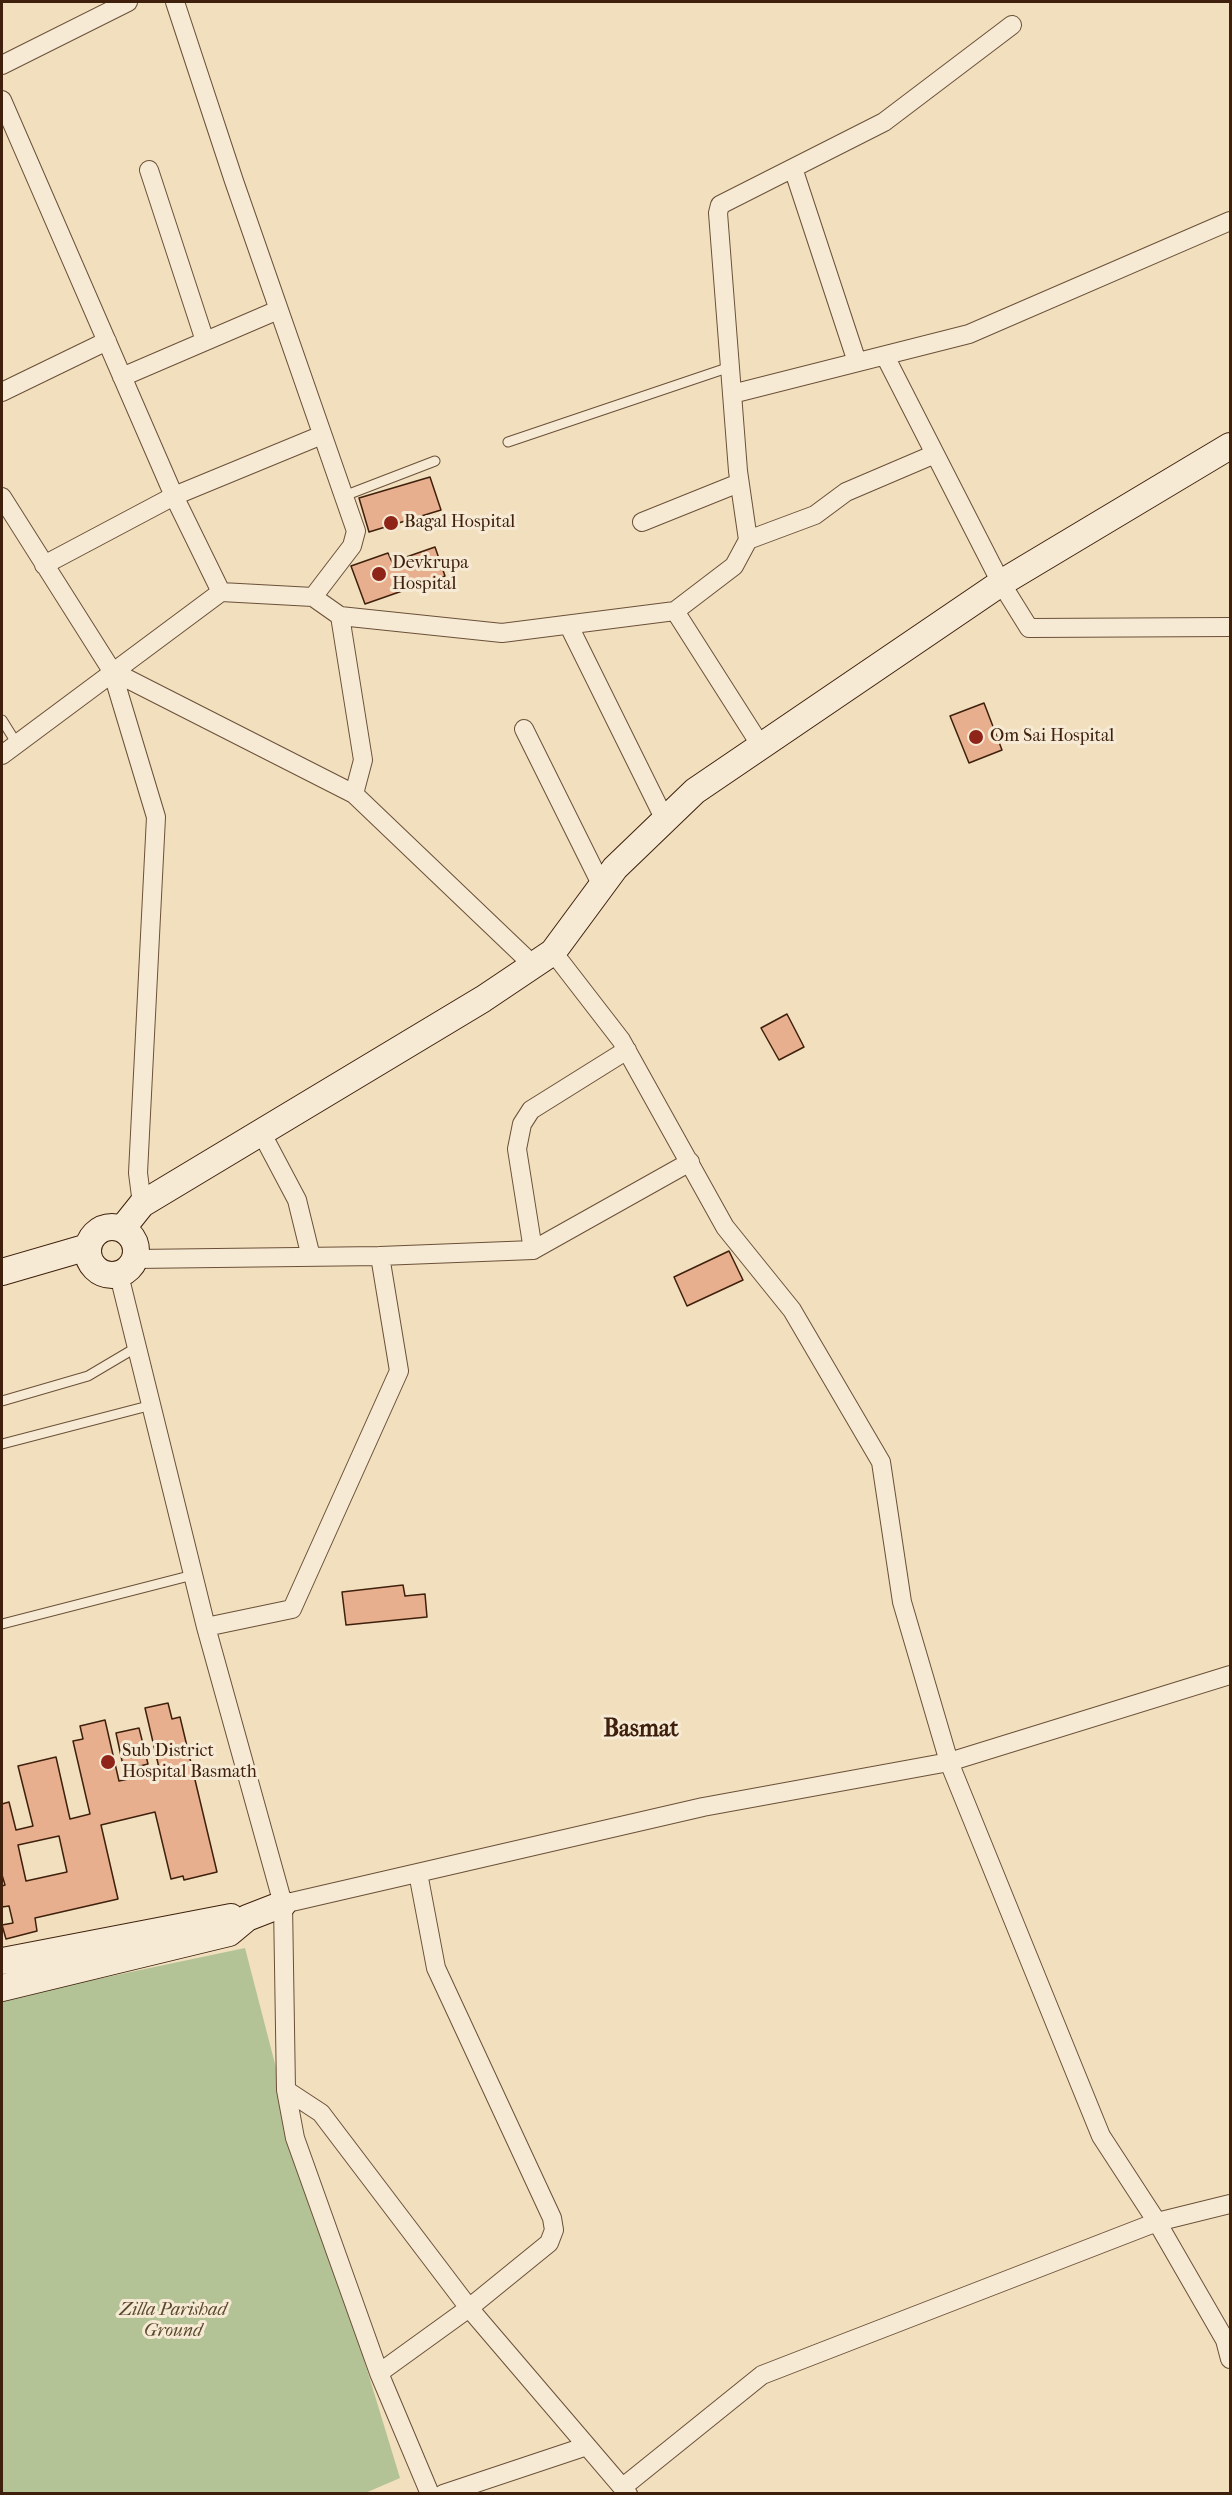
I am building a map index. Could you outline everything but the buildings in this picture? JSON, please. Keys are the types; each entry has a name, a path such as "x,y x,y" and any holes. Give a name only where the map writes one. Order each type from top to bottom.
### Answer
{"main road":[{"path":"122,1229 142,1204 483,999 543,958 615,868 695,792 1001,583 1230,446"},
{"path":"114,1227 122,1229 131,1237 136,1247 127,1267 107,1275 96,1269 89,1259 88,1247 97,1232 114,1227"},
{"path":"2,1272 88,1247"},
{"path":"2,1988 229,1933 247,1918 283,1904"},
{"path":"2,1961 223,1917 247,1918"}],"street":[{"path":"2,64 128,2"},
{"path":"175,2 278,310 356,531 356,539 313,597"},
{"path":"2,755 221,592 313,597 340,616 502,633 675,611 734,566 748,540 739,483 729,367 718,213 720,205 884,123 1012,25"},
{"path":"2,100 174,496 221,592"},
{"path":"793,168 857,362"},
{"path":"149,170 205,341"},
{"path":"732,394 969,334 1230,221"},
{"path":"122,376 278,310"},
{"path":"2,392 107,341"},
{"path":"885,356 1001,583 1029,628 1230,627"},
{"path":"44,565 174,496 322,435"},
{"path":"748,540 815,515 846,492 935,454"},
{"path":"642,522 739,483"},
{"path":"2,497 112,671 156,817 138,1173 142,1204"},
{"path":"675,611 761,746"},
{"path":"340,616 363,760 354,794"},
{"path":"569,626 665,820"},
{"path":"112,671 354,794 543,958 627,1050 724,1227 792,1310 881,1462 902,1602 949,1762 1101,2136 1157,2222 1225,2340 1230,2359"},
{"path":"524,729 602,886"},
{"path":"533,1250 517,1149 522,1124 531,1110 627,1050"},
{"path":"261,1132 297,1200 310,1257"},
{"path":"430,2493 379,2373 295,2138 286,2090 283,1904 206,1627 137,1347 127,1267 310,1257 533,1250 690,1162"},
{"path":"206,1627 292,1609 399,1371 380,1256"},
{"path":"283,1904 703,1807 949,1762 1230,1675"},
{"path":"379,2373 469,2307 549,2243 554,2230 552,2218 436,1968 418,1873"},
{"path":"286,2090 321,2114 469,2307 626,2490 762,2375 1157,2222 1230,2204"},
{"path":"443,2493 587,2446"}],"lane":[{"path":"508,442 729,367"},
{"path":"344,496 435,461"},
{"path":"2,720 17,744"},
{"path":"2,1401 88,1376 137,1347"},
{"path":"2,1444 152,1406"},
{"path":"2,1624 193,1575"}],"green space":[{"name":"Zilla Parishad Ground","path":"245,1948 281,2087 400,2478 363,2494 2,2493 2,1999"}],"place":[{"name":"Bagal Hospital","path":"391,523"},
{"name":"Devkrupa Hospital","path":"379,574"},
{"name":"Om Sai Hospital","path":"976,737"},
{"name":"Sub District Hospital Basmath","path":"108,1762"}],"district":[{"name":"Basmat","path":"641,1730"}]}
